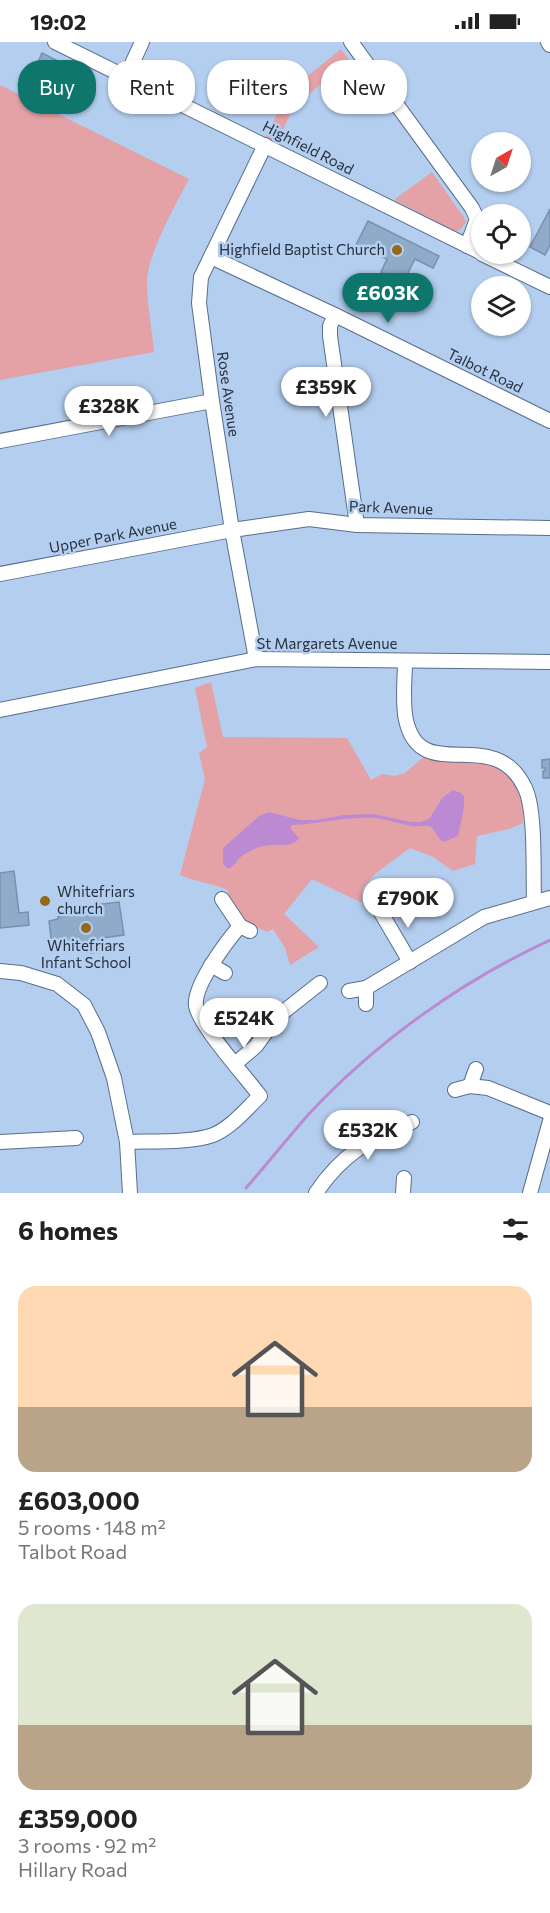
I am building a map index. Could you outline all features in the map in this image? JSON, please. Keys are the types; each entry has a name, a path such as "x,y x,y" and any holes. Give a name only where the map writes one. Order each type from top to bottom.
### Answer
{"street":[{"name":"Highfield Road","path":"55,42 108,68"},
{"path":"134,60 142,42"},
{"path":"351,42 472,208 477,219 467,246"},
{"name":"Highfield Road","path":"195,111 471,248"},
{"name":"Rose Avenue","path":"256,659 232,530 199,303 201,277 265,145"},
{"name":"Talbot Road","path":"211,257 550,421"},
{"name":"Highfield Road","path":"504,264 550,287"},
{"path":"335,315 330,326 330,336 357,525"},
{"path":"0,441 212,401"},
{"name":"Park Avenue","path":"232,530 309,519 357,525 550,528"},
{"name":"Upper Park Avenue","path":"0,574 232,530"},
{"name":"St Margarets Avenue","path":"0,710 256,659 550,662"},
{"path":"405,661 406,719 412,737 432,753 446,756 474,754 493,757 512,768 526,789 531,813 534,902"},
{"path":"349,991 366,988 484,917 550,898"},
{"path":"127,1142 212,1136 229,1126 260,1096 204,1025 196,1005 197,992 211,965 245,928 222,899"},
{"path":"380,911 410,962"},
{"path":"211,965 225,973"},
{"path":"0,971 21,973 57,984 84,1005 98,1032 114,1078 127,1142 130,1193"},
{"path":"236,1063 256,1046 277,1017 320,983"},
{"path":"366,988 366,1004"},
{"path":"470,1086 476,1069"},
{"path":"455,1090 470,1086 488,1089 550,1113"},
{"path":"530,1193 550,1121"},
{"path":"316,1193 331,1171 357,1149 384,1133 412,1122"},
{"path":"0,1142 76,1138"},
{"path":"403,1193 404,1178"}],"shaded area":[{"path":"341,49 349,60 327,60"},
{"path":"321,65 321,84 309,94 309,75"},
{"path":"0,85 18,94 18,114 58,114 189,179 163,230 148,271 148,299 154,352 0,380"},
{"path":"277,114 290,114 277,142 265,137"},
{"path":"432,172 465,219 466,222 460,230 455,231 395,199"},
{"path":"211,682 223,737 347,738 371,780 382,774 395,776 405,773 425,756 479,756 506,769 524,799 523,823 509,829 477,836 475,864 453,871 433,857 410,848 376,873 363,888 362,903 312,879 284,914 319,947 290,965 285,948 273,929 267,932 241,916 232,905 228,890 180,875 205,779 199,753 207,747 195,688"},
{"path":"453,790 464,796 464,808 458,836 444,842 429,826 411,826 375,818 344,819 292,825 290,828 299,838 296,841 288,845 269,845 256,849 242,856 228,869 223,864 223,848 259,816 269,812 300,820 373,814 421,822 430,818 442,798"}],"building":[{"path":"42,53 56,60 39,60"},
{"path":"550,209 550,245 545,255 531,248"},
{"name":"Highfield Baptist Church","path":"368,221 439,256 433,268 415,259 403,283 381,272 387,259 356,245"},
{"path":"550,759 550,778 543,778 545,768 542,768 542,760"},
{"path":"14,871 19,913 28,912 29,925 0,928 0,873"},
{"name":"Whitefriars Infant School","path":"119,902 124,935 102,938 103,951 91,953 90,948 81,949 81,943 52,946 49,921 58,919 58,917 79,914 78,907"}],"waterway":[{"path":"246,1188 334,1088 391,1039 421,1016 484,975 550,940"}],"place":[{"name":"Highfield Baptist Church","path":"397,250"},
{"name":"Whitefriars church","path":"45,901"},
{"name":"Whitefriars Infant School","path":"86,928"}]}
